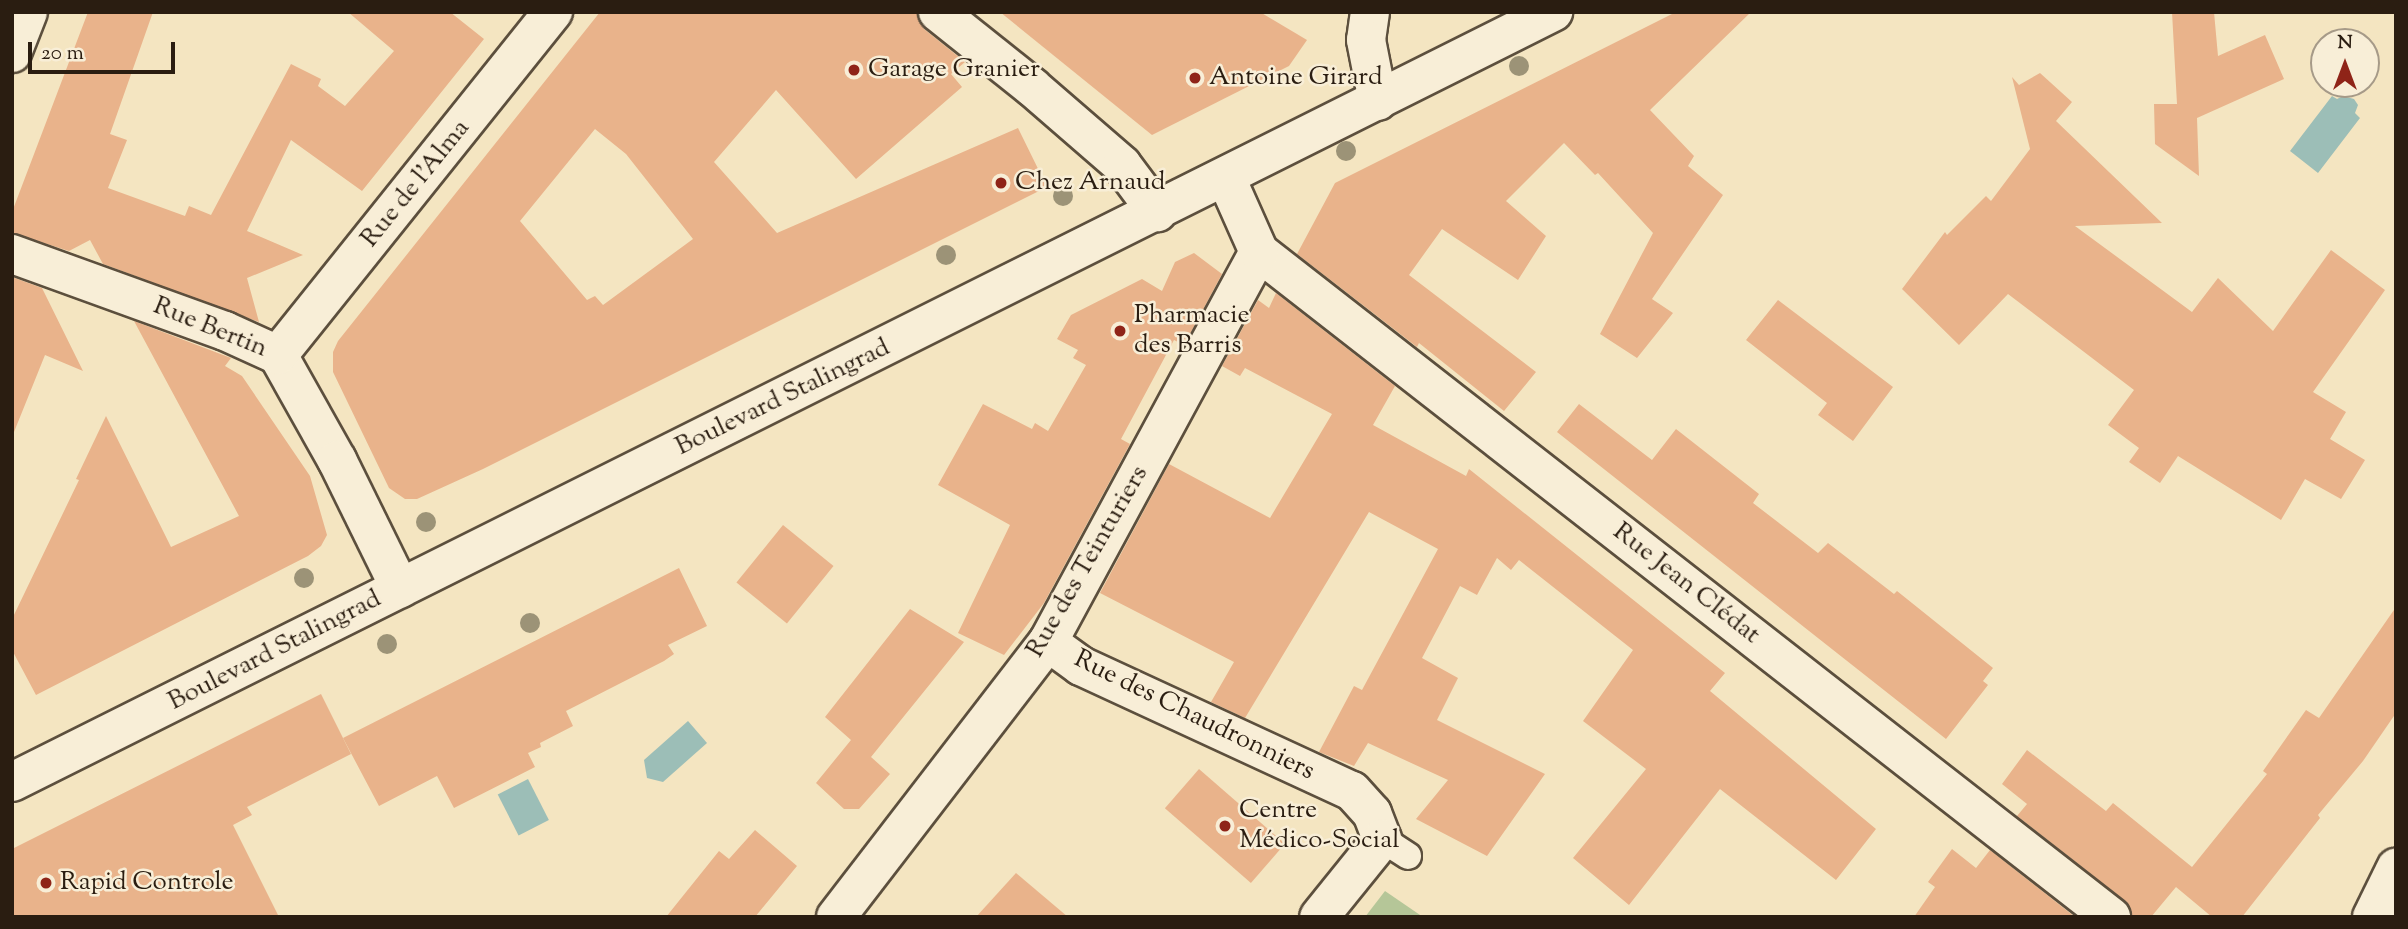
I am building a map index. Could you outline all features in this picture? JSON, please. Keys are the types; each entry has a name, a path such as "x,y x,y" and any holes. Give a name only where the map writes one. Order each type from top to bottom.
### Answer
{"street":[{"path":"12,53 28,12"},
{"name":"Rue de l'Alma","path":"278,355 553,12"},
{"path":"938,12 1032,87 1122,165 1157,212"},
{"path":"1370,12 1366,40 1378,101"},
{"name":"Boulevard Stalingrad","path":"12,782 1226,178 1553,12"},
{"path":"1226,178 1259,252"},
{"name":"Rue des Teinturiers","path":"836,917 1048,642 1259,252"},
{"name":"Rue Jean Clédat","path":"1259,252 2111,917"},
{"name":"Rue Bertin","path":"12,254 225,331 278,355 337,460 400,588"},
{"name":"Rue des Chaudronniers","path":"1048,642 1081,666 1352,791 1372,813 1395,848 1319,917"},
{"path":"2372,917 2396,868"}],"green space":[{"path":"1385,891 1423,917 1365,917"}],"water":[{"path":"2330,98 2354,99 2358,105 2355,113 2360,118 2318,173 2290,151"},
{"path":"688,721 707,743 663,782 647,778 644,760"},
{"path":"528,779 549,820 519,835 498,794"}],"building":[{"path":"88,12 153,12 110,134 127,140 108,188 185,216 189,206 211,215 291,64 321,79 318,86 345,106 394,51 348,12 450,12 484,39 362,191 291,140 247,231 303,255 247,278 259,322 103,264 90,240 69,251 12,233 12,212"},
{"path":"600,12 917,12 924,29 965,62 951,74 962,87 856,179 776,90 714,162 777,233 1018,128 1047,187 483,469 417,499 405,499 389,488 333,372 333,352 338,341","holes":["595,129 626,154 693,239 603,305 595,296 587,300 520,221"]},
{"name":"Antoine Girard","path":"1000,12 1260,12 1307,40 1289,66 1152,135"},
{"path":"1676,12 1751,12 1650,110 1694,156 1688,166 1723,195 1652,299 1673,313 1637,358 1600,334 1653,233 1598,173 1595,175 1564,143 1506,201 1546,236 1518,280 1442,229 1409,275 1536,372 1504,411 1419,343 1417,347 1297,254 1335,183"},
{"path":"2172,12 2214,12 2218,56 2265,35 2284,79 2197,118 2199,176 2155,144 2154,104 2177,104"},
{"path":"2040,73 2072,102 2056,121 2162,223 2075,226 2192,312 2218,278 2273,331 2331,250 2385,290 2313,392 2346,412 2330,439 2365,460 2341,499 2305,479 2281,520 2178,456 2160,483 2129,462 2139,448 2108,425 2134,390 2008,294 1959,345 1902,289 1945,232 1947,235 1986,196 1991,201 2030,149 2012,77 2019,85"},
{"path":"1194,253 1222,274 1184,345 1174,340 1121,439 1130,444 1044,603 1004,655 958,633 1010,525 938,485 983,404 1032,429 1035,423 1048,431 1086,365 1073,358 1078,350 1057,339 1071,315 1142,279 1162,291 1175,262"},
{"path":"12,277 42,288 83,371 45,355 14,432"},
{"path":"1276,293 1395,386 1373,425 1466,476 1469,469 1725,673 1710,691 1876,829 1836,880 1720,789 1629,905 1573,858 1646,769 1583,721 1633,650 1519,560 1511,570 1497,558 1477,595 1460,586 1422,658 1458,678 1437,720 1545,774 1487,856 1416,819 1448,780 1368,743 1354,766 1319,752 1354,686 1362,690 1438,549 1369,512 1245,718 1211,702 1234,662 1100,593 1169,464 1270,518 1332,414 1245,368 1240,376 1222,366 1258,300 1269,308"},
{"path":"1778,300 1893,387 1853,441 1818,415 1827,403 1746,340"},
{"path":"134,321 231,358 225,366 242,376 310,476 327,535 321,546 308,556 36,695 12,650 12,619 79,480 76,479 106,416 171,547 239,516"},
{"path":"1579,404 1652,460 1676,429 1759,494 1753,503 1818,553 1828,543 1894,594 1897,591 1993,668 1983,681 1988,685 1946,739 1557,432"},
{"path":"783,525 834,566 787,623 736,583"},
{"path":"679,568 707,626 668,645 674,654 664,661 566,711 573,726 540,743 541,747 528,753 535,767 454,808 437,776 379,806 343,738"},
{"path":"2396,607 2396,713 2363,761 2318,815 2320,818 2242,917 2212,917 2176,887 2151,917 2132,917 2124,900 2017,816 2027,804 2002,784 2027,750 2106,811 2113,803 2192,867 2267,774 2263,771 2306,710 2319,718"},
{"path":"910,609 964,642 871,757 890,774 859,809 844,809 816,783 851,740 825,717"},
{"path":"321,694 351,754 247,807 252,815 233,825 279,917 12,917 12,849"},
{"name":"Centre Médico-Social","path":"1199,769 1285,844 1251,883 1165,808"},
{"path":"755,830 797,866 755,917 666,917 719,851 729,859"},
{"path":"1952,849 1976,868 1990,850 2075,917 1914,917 1935,887 1928,882"},
{"path":"1016,873 1068,917 976,917"}],"place":[{"name":"Garage Granier","path":"854,70"},
{"name":"Antoine Girard","path":"1195,78"},
{"name":"Chez Arnaud","path":"1001,183"},
{"name":"Pharmacie des Barris","path":"1120,331"},
{"name":"Centre Médico-Social","path":"1225,826"},
{"name":"Rapid Controle","path":"46,883"}]}
